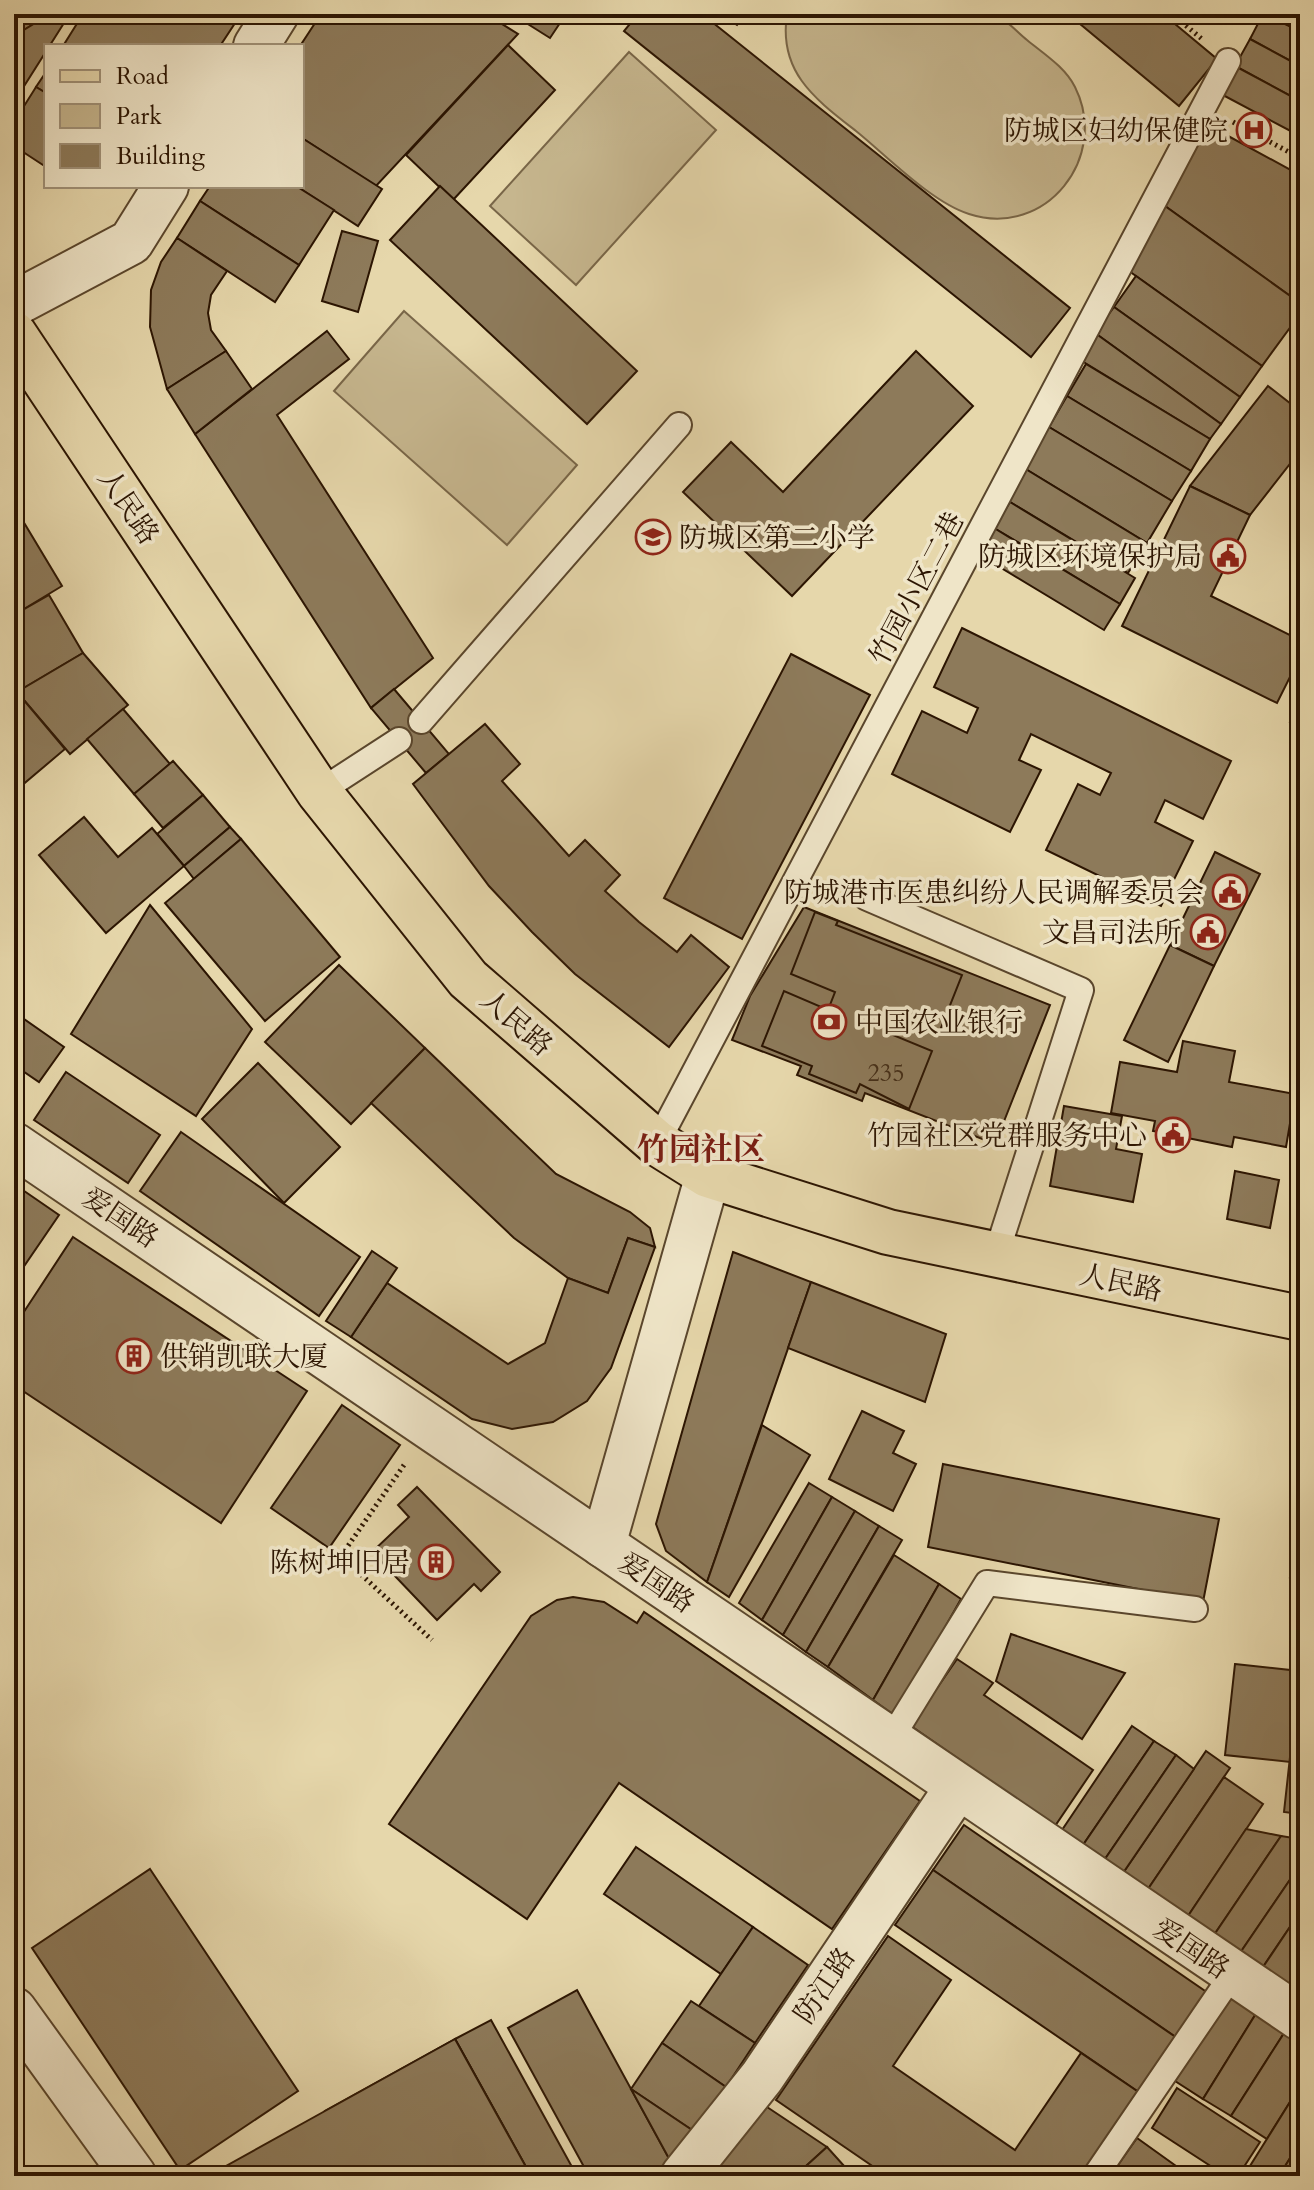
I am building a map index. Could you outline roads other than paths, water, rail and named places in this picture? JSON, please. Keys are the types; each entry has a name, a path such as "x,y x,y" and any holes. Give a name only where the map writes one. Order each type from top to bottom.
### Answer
{"main road":[{"name":"人民路","path":"14,334 319,792 468,979 657,1143 708,1175 888,1232 1300,1318"}],"street":[{"path":"257,44 276,14"},
{"path":"14,304 131,242 165,188"},
{"name":"爱国路","path":"14,1145 1232,1975 1300,2018"},
{"path":"603,1545 708,1175"},
{"name":"防江路","path":"683,2176 762,2077 957,1788"},
{"path":"14,2010 134,2176"}],"lane":[{"name":"竹园小区二巷","path":"657,1143 1228,61"},
{"path":"421,721 679,425"},
{"path":"319,792 399,740"},
{"path":"867,898 1081,990 996,1255"},
{"path":"889,1742 987,1583 1195,1609"},
{"path":"1095,2176 1232,1975"}],"place":[{"name":"防城区妇幼保健院","path":"1254,130"},
{"name":"防城区第二小学","path":"653,537"},
{"name":"防城区环境保护局","path":"1228,556"},
{"name":"防城港市医患纠纷人民调解委员会","path":"1230,892"},
{"name":"文昌司法所","path":"1208,932"},
{"name":"中国农业银行","path":"829,1022"},
{"name":"竹园社区党群服务中心","path":"1173,1135"},
{"name":"供销凯联大厦","path":"134,1356"},
{"name":"陈树坤旧居","path":"436,1562"}],"district":[{"name":"竹园社区","path":"701,1149"}]}
